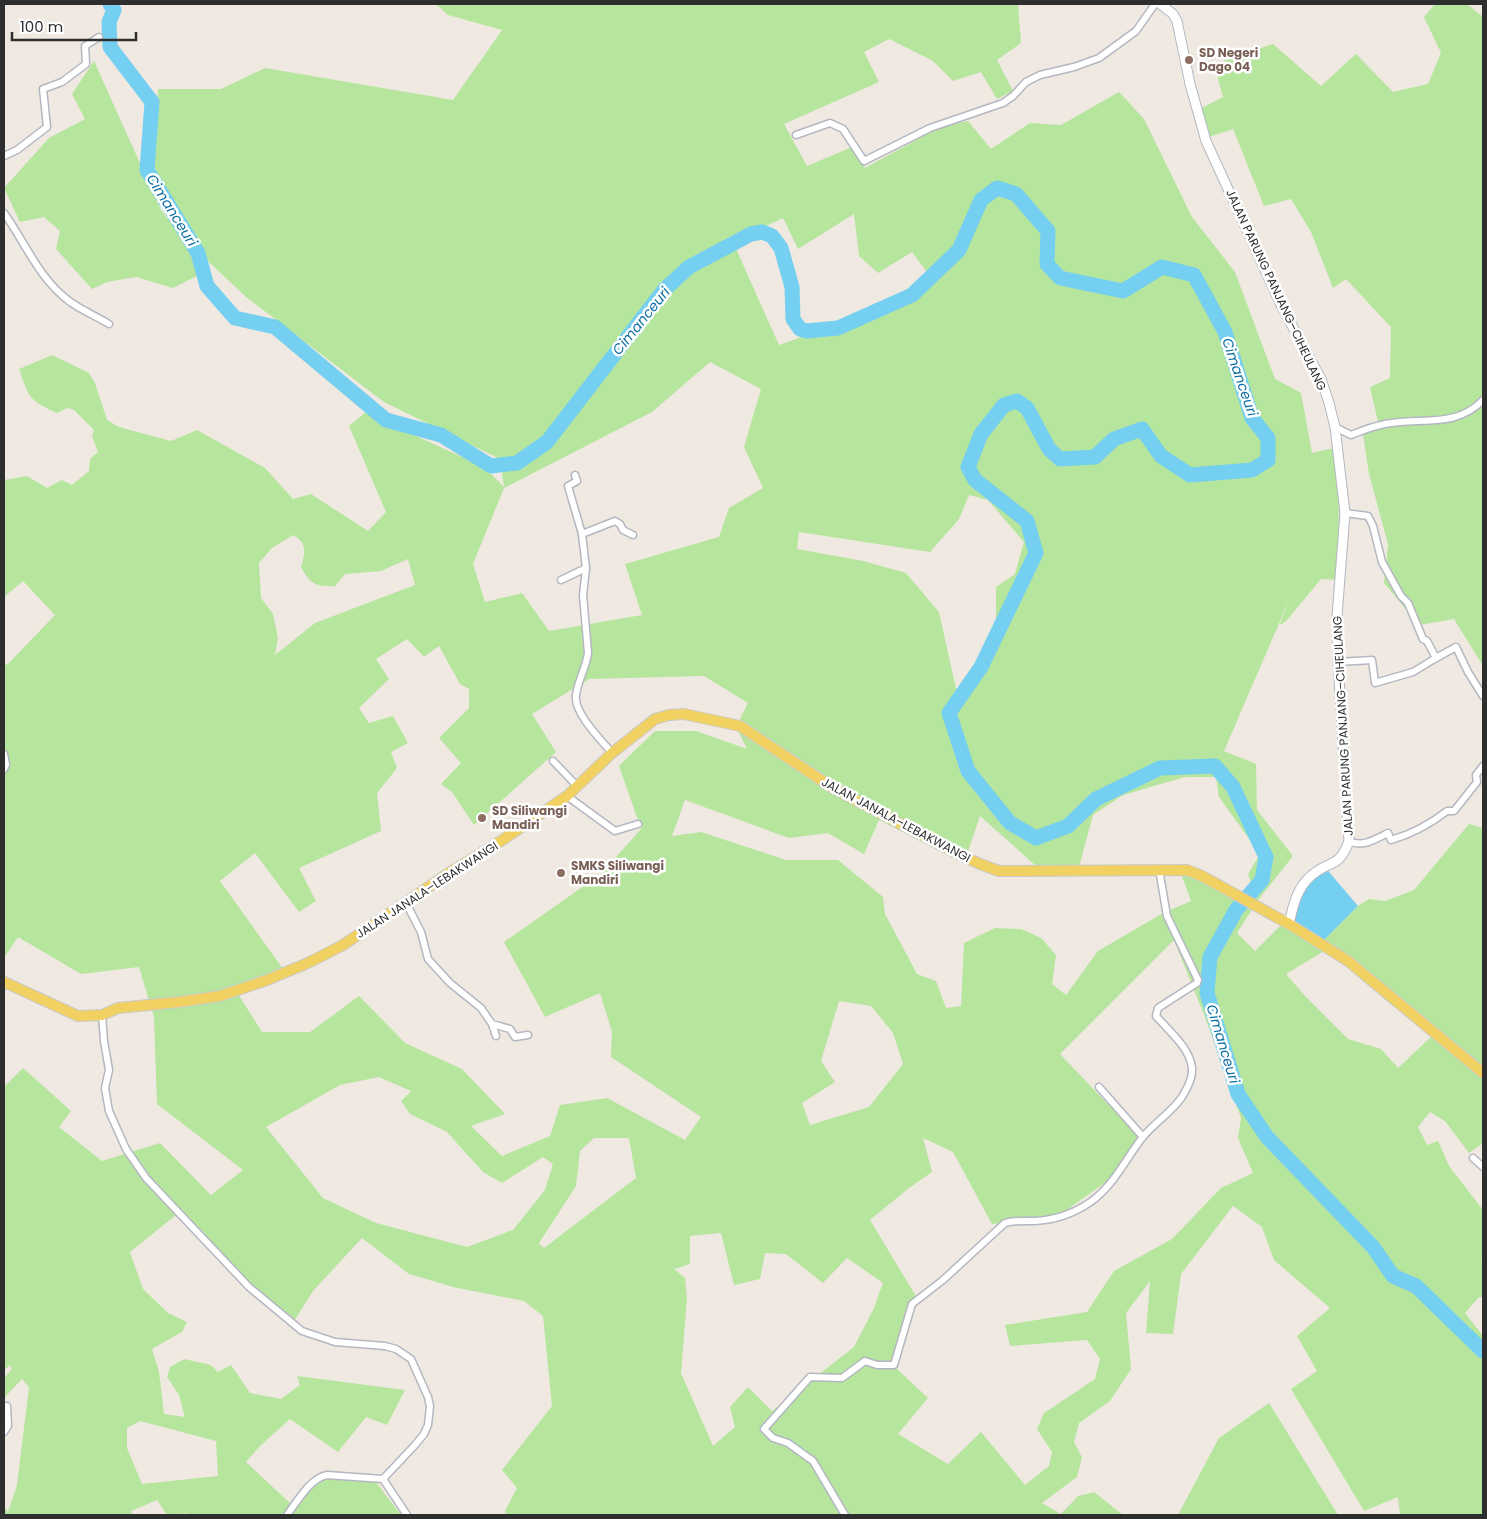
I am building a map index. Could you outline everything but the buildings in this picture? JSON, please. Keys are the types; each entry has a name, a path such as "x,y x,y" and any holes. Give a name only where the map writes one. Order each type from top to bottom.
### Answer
{"main road":[{"name":"JALAN JANALA–LEBAKWANGI","path":"4,982 78,1016 102,1015 118,1008 220,996 267,980 310,962 343,945 452,871 504,839 567,796 612,754 655,719 669,715 684,714 740,726 833,788 954,852 999,871 1187,870 1202,876 1289,924"},
{"path":"1289,924 1348,961 1483,1073"}],"street":[{"path":"796,135 830,123 844,129 864,161 930,128 1003,103 1013,96 1026,82 1040,75 1074,67 1099,58 1136,31 1155,4"},
{"name":"JALAN PARUNG PANJANG–CIHEULANG","path":"1160,4 1177,21 1190,84 1206,141 1282,307 1321,379 1335,427 1346,513 1338,616 1338,662 1349,842 1337,861 1312,874 1297,894 1289,924"},
{"path":"4,156 17,150 47,127 44,89 62,82 86,64 85,46 99,37"},
{"path":"4,213 35,262 55,287 68,300 110,324"},
{"path":"1335,427 1351,435 1393,422 1451,419 1470,411 1483,400"},
{"path":"575,475 577,480 568,486 582,534 586,568 583,595 588,653 575,703 579,712 612,754"},
{"path":"1346,513 1368,516 1373,526 1382,562 1401,596 1408,603 1423,639 1427,641 1436,658"},
{"path":"582,534 615,520 623,530 633,535"},
{"path":"561,580 586,568"},
{"path":"1338,662 1372,660 1376,683 1413,672 1456,647 1468,672 1483,696"},
{"path":"4,754 6,765 4,769"},
{"path":"553,761 577,786"},
{"path":"1349,842 1355,845 1368,842 1388,833 1390,840 1411,834 1447,811 1454,811 1477,782 1476,775 1483,766"},
{"path":"567,796 616,831 638,824"},
{"path":"844,1515 812,1461 788,1443 773,1438 764,1429 810,1378 842,1378 865,1361 877,1365 894,1365 912,1304 943,1280 1005,1223 1016,1220 1051,1220 1089,1203 1108,1186 1143,1137 1183,1095 1191,1078 1192,1070 1189,1055 1156,1016 1158,1008 1198,980 1167,916 1159,869"},
{"path":"406,903 421,932 428,960 450,983 481,1008 492,1024 496,1036"},
{"path":"102,1015 109,1070 105,1088 109,1111 126,1149 146,1178 188,1225 248,1287 302,1331 315,1337 335,1342 385,1346 396,1349 411,1359 428,1396 430,1406 428,1424 424,1434 383,1479"},
{"path":"492,1024 510,1029 515,1037 528,1035"},
{"path":"1100,1087 1143,1137"},
{"path":"1473,1158 1483,1168"},
{"path":"4,1432 8,1426 7,1406"},
{"path":"287,1515 314,1481 321,1476 383,1479"},
{"path":"383,1479 407,1515"}],"green space":[{"path":"436,4 1018,4 1021,43 997,60 1013,91 997,99 981,72 953,81 933,61 889,39 864,52 879,82 784,124 807,166 852,147 865,168 940,127 968,121 991,149 1030,123 1061,125 1119,92 1144,119 1192,217 1235,272 1275,379 1301,393 1312,453 1334,448 1339,480 1338,580 1321,579 1287,620 1280,624 1290,598 1224,751 1256,764 1257,810 1293,856 1258,900 1237,933 1255,951 1284,922 1321,943 1358,906 1369,899 1385,901 1414,890 1469,824 1483,828 1483,1143 1469,1153 1445,1121 1430,1112 1418,1127 1427,1145 1438,1141 1449,1166 1483,1210 1483,1256 1481,1258 1483,1261 1483,1297 1479,1297 1465,1313 1483,1336 1483,1515 1400,1515 1398,1497 1364,1511 1291,1389 1317,1371 1297,1336 1330,1308 1274,1260 1262,1227 1233,1206 1181,1274 1173,1334 1146,1333 1150,1281 1126,1313 1131,1369 1110,1401 1079,1423 1074,1442 1082,1457 1077,1477 1042,1503 1061,1514 1078,1496 1094,1492 1123,1515 506,1515 505,1511 517,1488 502,1470 552,1406 543,1316 524,1301 453,1287 409,1274 362,1238 313,1291 291,1326 176,1215 130,1252 143,1289 168,1313 187,1322 182,1332 152,1349 159,1372 164,1414 185,1417 179,1395 167,1377 170,1367 184,1359 211,1365 218,1372 231,1365 250,1393 281,1399 300,1385 297,1376 405,1390 387,1425 366,1417 338,1452 290,1419 260,1446 246,1462 292,1505 325,1478 372,1477 401,1515 187,1515 185,1513 167,1515 157,1500 131,1511 132,1515 4,1515 4,1507 8,1512 17,1485 29,1387 22,1379 4,1398 4,1378 12,1369 10,1365 4,1370 4,1087 23,1068 71,1111 59,1127 102,1161 160,1143 211,1195 243,1170 157,1104 154,1017 139,967 81,974 18,937 4,958 4,663 7,665 55,615 23,581 4,597 4,480 27,476 47,488 62,480 72,485 89,471 90,459 98,452 92,436 94,430 74,410 67,408 57,413 35,401 25,386 19,369 52,355 89,373 95,383 107,420 119,427 171,441 197,430 265,468 293,499 311,494 368,531 386,512 349,426 372,407 392,425 484,467 504,487 500,459 384,402 246,297 209,262 153,166 158,89 221,89 265,68 453,100 502,30 448,15","holes":["854,214 859,256 878,273 912,252 927,272 915,297 779,345 733,242 783,218 798,249","710,362 761,389 744,447 763,488 729,508 719,537 625,564 642,615 549,631 522,593 485,602 473,564 504,488 652,412","969,495 988,500 1024,542 1015,574 996,587 996,654 960,707 939,612 906,573 863,561 797,549 799,532 930,552 959,519","293,535 303,545 304,553 301,567 307,577 318,585 335,586 345,574 381,571 408,559 415,585 315,623 275,655 278,638 273,614 261,598 259,563 272,548","407,639 424,657 439,646 460,684 469,689 469,708 439,738 461,763 441,784 452,792 474,825 556,752 532,714 589,679 704,676 748,703 736,727 747,749 696,731 655,731 619,766 641,829 601,874 504,942 545,1017 600,993 612,1032 611,1057 701,1117 685,1140 607,1098 560,1105 550,1136 502,1156 471,1126 505,1114 462,1069 405,1043 359,996 310,1032 262,1032 238,994 286,973 220,881 255,853 299,912 316,901 299,868 381,831 377,793 397,768 391,752 408,743 393,716 369,723 359,708 389,679 376,659","1185,777 1216,777 1219,797 1260,854 1248,874 1257,899 1179,868 1191,901 1163,913 1098,951 1066,995 1052,984 1056,955 1041,938 1021,929 995,928 964,943 961,1006 946,1008 936,981 917,974 885,914 883,897 838,860 786,860 701,832 672,836 685,800 789,838 828,833 864,854 879,820 964,863 980,816 1044,873 1079,867 1093,815 1123,795","1174,940 1205,1017 1241,1118 1238,1138 1253,1173 1221,1188 1172,1239 1114,1271 1087,1312 1005,1325 1010,1346 1087,1340 1100,1359 1095,1379 1044,1413 1037,1429 1052,1452 1049,1466 1025,1485 981,1432 948,1464 898,1434 928,1398 896,1368 917,1298 870,1220 932,1172 923,1138 953,1152 992,1224 1054,1219 1113,1177 1143,1141 1060,1054","1329,948 1434,1034 1398,1068 1381,1049 1348,1039 1286,974","839,1001 871,1006 893,1033 903,1064 869,1107 810,1125 802,1103 835,1082 821,1061","379,1077 411,1091 401,1101 410,1114 447,1132 483,1172 502,1183 543,1157 553,1164 545,1190 513,1230 467,1247 376,1223 323,1198 266,1127 340,1085","594,1138 629,1138 636,1178 544,1248 539,1243 576,1186 580,1151","721,1233 734,1285 760,1279 765,1253 786,1254 823,1283 847,1258 883,1283 874,1308 854,1347 772,1411 748,1387 730,1407 735,1427 713,1446 681,1373 687,1298 685,1278 674,1269 690,1264 690,1236","140,1421 216,1441 218,1476 142,1484 127,1448 127,1428"]},
{"path":"1435,4 1467,4 1483,17 1483,666 1454,619 1419,625 1384,583 1388,544 1369,474 1362,428 1378,422 1370,387 1390,378 1391,327 1346,279 1333,288 1311,232 1291,199 1264,206 1233,129 1209,137 1200,109 1223,97 1214,64 1273,44 1321,86 1356,54 1393,92 1428,84 1441,53 1424,17"},
{"path":"94,61 161,210 185,241 199,275 173,288 136,277 107,282 92,289 56,249 60,231 44,217 20,222 4,188 49,138 85,119 72,94"},
{"path":"1269,1403 1338,1515 1178,1515 1219,1438"}],"water":[{"path":"1324,866 1358,906 1321,943 1293,925 1294,898"}],"waterway":[{"name":"Cimanceuri","path":"110,4 114,10 109,22 110,47 152,102 147,170 198,253 207,286 235,318 275,327 386,420 441,435 491,466 517,463 547,442 664,290 689,267 751,234 762,232 772,236 781,248 792,287 793,319 800,329 807,331 838,328 912,295 959,250 981,200 997,188 1016,194 1048,231 1047,264 1060,278 1123,291 1162,267 1194,275 1225,332 1252,418 1268,438 1268,460 1252,470 1190,475 1161,456 1142,429 1114,439 1095,457 1060,459 1049,449 1027,408 1017,401 1004,405 981,434 968,467 975,480 1027,521 1036,553 981,667 949,713 968,771 1010,823 1036,838 1068,826 1096,799 1160,768 1215,766 1233,787 1266,857 1262,880 1236,910 1210,957 1207,993 1238,1094 1267,1137 1373,1247 1393,1276 1416,1286 1483,1351"}],"place":[{"name":"SD Negeri Dago 04","path":"1189,60"},
{"name":"SD Siliwangi Mandiri","path":"482,818"},
{"name":"SMKS Siliwangi Mandiri","path":"561,873"}]}
